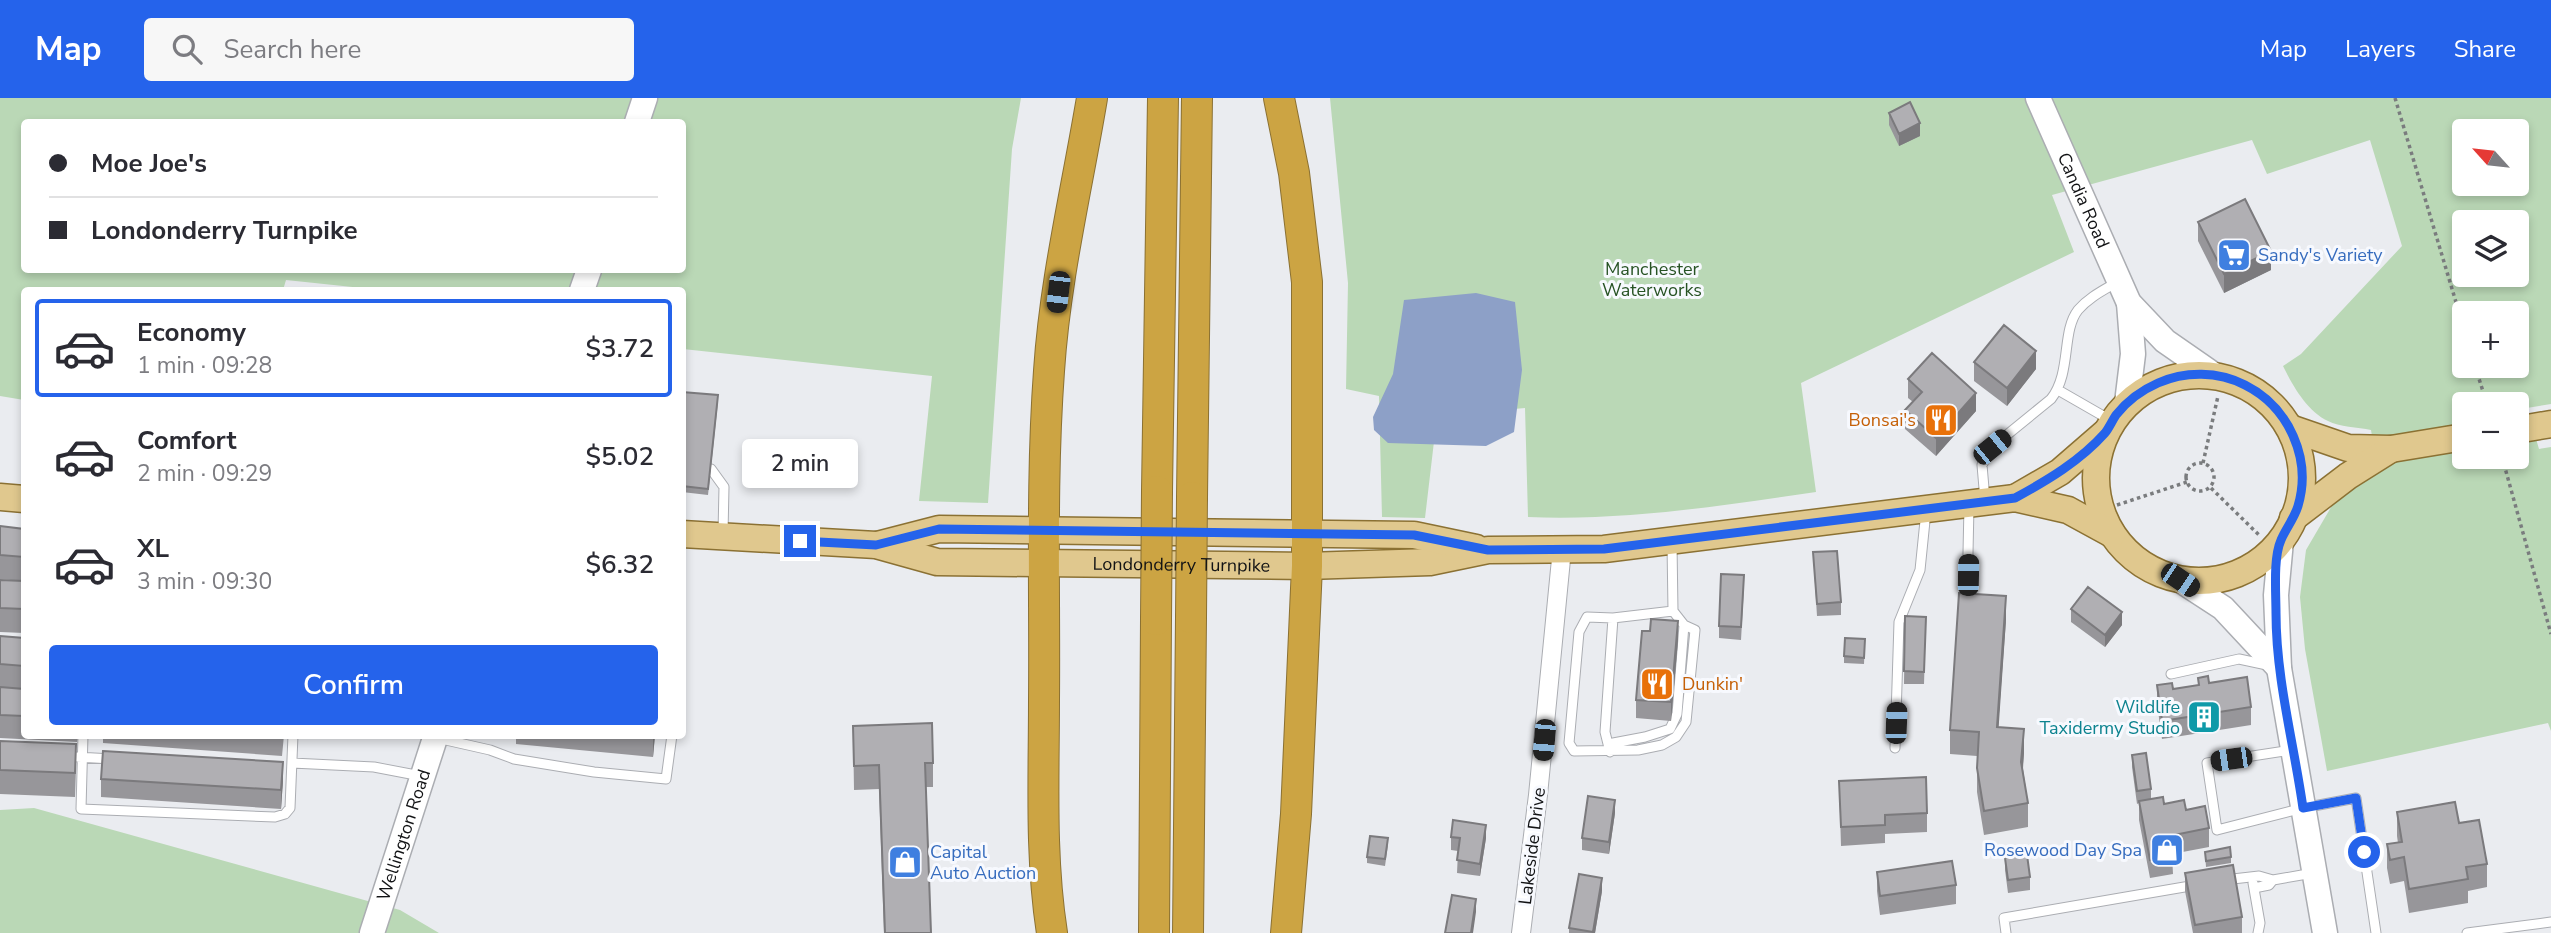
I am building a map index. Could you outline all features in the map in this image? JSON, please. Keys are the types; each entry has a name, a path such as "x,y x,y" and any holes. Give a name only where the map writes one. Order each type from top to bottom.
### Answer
{"highway":[{"path":"1052,933 1045,867 1043,810 1043,531 1049,369 1058,292 1092,98"},
{"path":"1154,933 1163,98"},
{"path":"1188,933 1197,98"},
{"path":"1279,98 1294,173 1307,282 1307,566 1297,814 1286,933"}],"main road":[{"path":"638,119 645,98"},
{"name":"Candia Road","path":"2038,98 2124,292 2133,354 2115,419"},
{"name":"Candia Road","path":"2124,292 2165,341 2219,376"},
{"name":"Londonderry Turnpike","path":"2015,498 2060,472 2146,389 2167,379 2191,374 2219,376"},
{"path":"2180,580 2214,580 2236,574 2256,564 2300,496 2302,473 2290,428 2262,396 2244,384 2219,376"},
{"path":"2115,419 2097,457 2095,484 2100,509 2112,534 2136,561 2157,573 2180,580 2223,608 2279,668"},
{"path":"2529,428 2551,424"},
{"path":"2290,428 2348,448 2391,449 2452,440"},
{"path":"2325,933 2279,668 2276,595 2278,532 2348,476 2391,449"},
{"path":"0,497 21,499"},
{"name":"Londonderry Turnpike","path":"876,545 939,529 1414,535 1488,550 1604,549 2015,498 2068,510 2112,534"},
{"name":"Londonderry Turnpike","path":"686,534 876,545 937,562 1307,566 1430,562 1488,550"},
{"name":"Wellington Road","path":"372,933 435,739"}],"street":[{"name":"Lakeside Drive","path":"1521,933 1538,795 1562,550"}],"lane":[{"path":"1967,599 1982,465 1992,447 2051,399 2058,390 2064,375 2076,313 2089,299 2124,292"},
{"path":"2058,390 2115,419"},
{"path":"711,469 724,487 723,537"},
{"path":"1895,748 1899,622 1920,570 1926,509"},
{"path":"1672,542 1673,611 1684,625 1695,630 1686,722 1676,737 1662,745 1638,750 1609,748 1574,751 1569,743 1579,632 1587,617 1613,618 1673,611"},
{"path":"1609,748 1605,732 1613,618"},
{"path":"1609,748 1670,729 1677,714 1684,625"},
{"path":"2171,674 2239,659 2279,668"},
{"path":"83,739 81,809 275,817 285,814 290,808 293,739"},
{"path":"448,739 514,759 594,772 666,779 671,739"},
{"path":"2294,749 2207,763 2217,830 2303,808 2356,798 2376,933"},
{"path":"69,757 124,759"},
{"path":"278,768 374,767 423,776"},
{"path":"2219,881 2252,876 2273,880 2315,873"},
{"path":"2252,876 2260,923 2258,933"},
{"path":"2254,888 2269,885 2273,880"},
{"path":"2007,933 2004,918 2206,883"},
{"path":"2467,933 2551,922"}],"path":[{"path":"2395,98 2456,301"},
{"path":"2203,463 2219,390 2219,376"},
{"path":"2210,487 2214,475 2211,467 2203,463 2190,467 2186,476 2187,482 2196,491 2210,487 2278,532"},
{"path":"2505,469 2551,634"},
{"path":"2117,505 2187,482"}],"green space":[{"path":"0,98 1021,98 1012,149 988,503 919,501 932,376 686,349 686,287 352,287 286,280 284,287 21,287 21,400 0,396"},
{"name":"Manchester Waterworks","path":"1330,98 2551,98 2551,404 2529,408 2529,392 2452,392 2452,469 2529,469 2529,415 2539,449 2551,447 2551,731 2548,723 2327,771 2305,649 2300,597 2306,550 2337,497 2378,473 2371,430 2338,425 2320,417 2301,397 2283,366 2301,354 2402,246 2370,140 2267,174 2252,140 2052,195 2074,252 1801,383 1816,492 1636,515 1528,517 1525,408 1437,416 1425,518 1382,517 1379,396 1346,389 1348,283"},
{"path":"34,808 400,910 439,933 0,933 0,810"}],"water":[{"path":"1476,293 1515,302 1522,370 1514,432 1486,446 1388,443 1374,430 1373,417 1393,374 1404,300"}],"building":[{"path":"1910,102 1920,123 1899,134 1889,113"},
{"path":"2245,199 2271,251 2224,274 2198,222"},
{"path":"2004,325 2036,351 2007,388 1974,362"},
{"name":"Bonsai's","path":"1932,353 1976,393 1936,438 1905,410 1922,392 1908,379"},
{"path":"686,392 718,395 708,489 686,486"},
{"path":"0,526 21,529 21,557 0,555"},
{"path":"1837,551 1841,602 1817,604 1813,552"},
{"path":"1721,574 1744,575 1741,627 1719,626"},
{"path":"0,580 21,581 21,609 0,608"},
{"path":"2088,587 2122,612 2105,635 2071,609"},
{"path":"1959,593 2006,596 1997,727 2024,729 2021,762 2028,803 1984,811 1977,768 1979,732 1950,730"},
{"path":"1905,616 1926,617 1924,672 1904,671"},
{"name":"Dunkin'","path":"1651,619 1678,621 1671,702 1636,700 1642,631 1650,631"},
{"path":"0,636 21,638 21,666 0,664"},
{"path":"1845,638 1865,639 1864,658 1844,656"},
{"path":"2208,676 2209,683 2247,677 2251,707 2162,721 2157,685 2172,683 2173,689 2199,685 2198,678"},
{"path":"0,687 21,689 21,716 0,715"},
{"name":"Capital Auto Auction","path":"932,723 933,763 925,763 931,933 885,933 879,765 854,766 853,726"},
{"path":"0,741 76,744 75,773 0,770"},
{"path":"103,751 283,762 281,790 101,779"},
{"path":"2146,753 2151,789 2137,791 2132,755"},
{"path":"1926,777 1927,813 1885,815 1885,825 1841,827 1839,781"},
{"path":"1588,796 1615,800 1609,842 1582,838"},
{"path":"2163,797 2164,804 2184,800 2186,810 2205,806 2209,828 2169,836 2173,856 2150,860 2139,801"},
{"path":"2455,802 2459,823 2479,820 2487,864 2466,867 2468,879 2409,889 2404,857 2390,860 2387,844 2402,842 2397,812"},
{"path":"1453,820 1486,825 1480,864 1457,860 1460,838 1451,837"},
{"path":"1370,836 1388,838 1385,859 1367,857"},
{"path":"2230,847 2231,857 2206,861 2205,852"},
{"path":"2027,855 2030,877 2008,880 2005,858"},
{"path":"1952,861 1956,885 1880,896 1877,872"},
{"path":"2233,865 2242,917 2195,925 2185,873"},
{"path":"1579,874 1602,878 1593,932 1569,928"},
{"path":"1452,895 1476,899 1471,933 1445,933"}],"place":[{"name":"Sandy's Variety","path":"2234,255"},
{"name":"Bonsai's","path":"1941,420"},
{"name":"Dunkin'","path":"1657,684"},
{"name":"Wildlife Taxidermy Studio","path":"2204,717"},
{"name":"Rosewood Day Spa","path":"2167,850"},
{"name":"Capital Auto Auction","path":"905,862"}],"route":[{"path":"800,541 876,545 939,529 1414,535 1488,550 1604,549 1672,542 2015,498 2076,460 2106,432 2119,412 2136,395 2167,379 2191,374 2214,375 2244,384 2270,403 2290,428 2298,450 2302,485 2298,507 2281,541 2276,576 2279,668 2303,808 2356,798 2364,852"}]}
